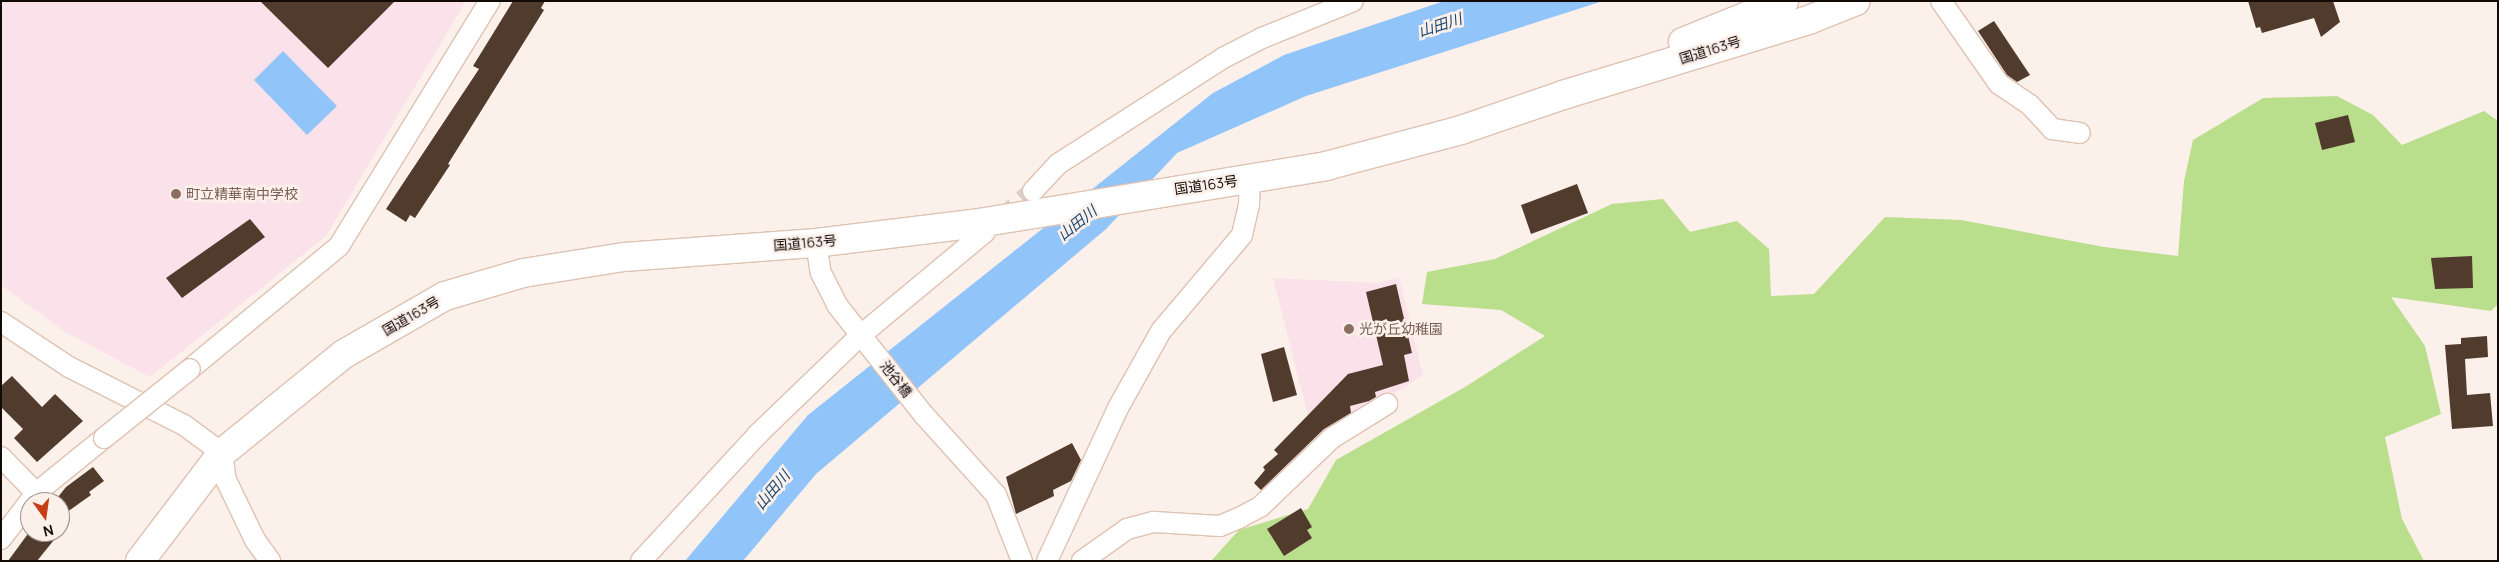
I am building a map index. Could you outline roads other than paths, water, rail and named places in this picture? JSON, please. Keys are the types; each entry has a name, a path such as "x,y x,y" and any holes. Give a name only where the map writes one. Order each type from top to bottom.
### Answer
{"highway":[{"name":"国道163号","path":"1563,94 1622,66 1784,1"},
{"name":"国道163号","path":"140,561 222,453 344,354 444,296 523,273 624,257 816,243 979,222 1019,214 1250,179 1393,150 1563,94 1811,19 1856,1"}],"street":[{"path":"37,492 339,246 490,1"},
{"path":"1033,191 1058,164 1223,58 1262,38 1353,1"},
{"path":"1941,1 1999,84 2030,105 2052,130 2080,133"},
{"path":"1047,561 1118,408 1161,331 1242,235 1249,205 1250,179"},
{"path":"641,561 758,434 985,232"},
{"name":"池谷橋","path":"816,243 820,273 837,304 924,415 996,495 1022,561"},
{"path":"1,322 69,367 184,425 222,453 226,480 255,540 270,561"},
{"path":"1082,561 1128,529 1154,522 1220,526 1239,518 1260,507 1332,438 1387,404"},
{"path":"1,457 35,492"},
{"path":"1,539 20,514"}],"water":[{"name":"山田川","path":"1444,1 1603,1 1306,96 1177,153 1106,229 816,474 743,561 685,561 808,415 1213,93 1284,55"},
{"path":"283,51 337,106 307,135 254,80"}],"tunnel":[{"path":"1000,220 1033,191"}],"place":[{"name":"町立精華南中学校","path":"176,194"},
{"name":"光が丘幼稚園","path":"1349,329"}]}
